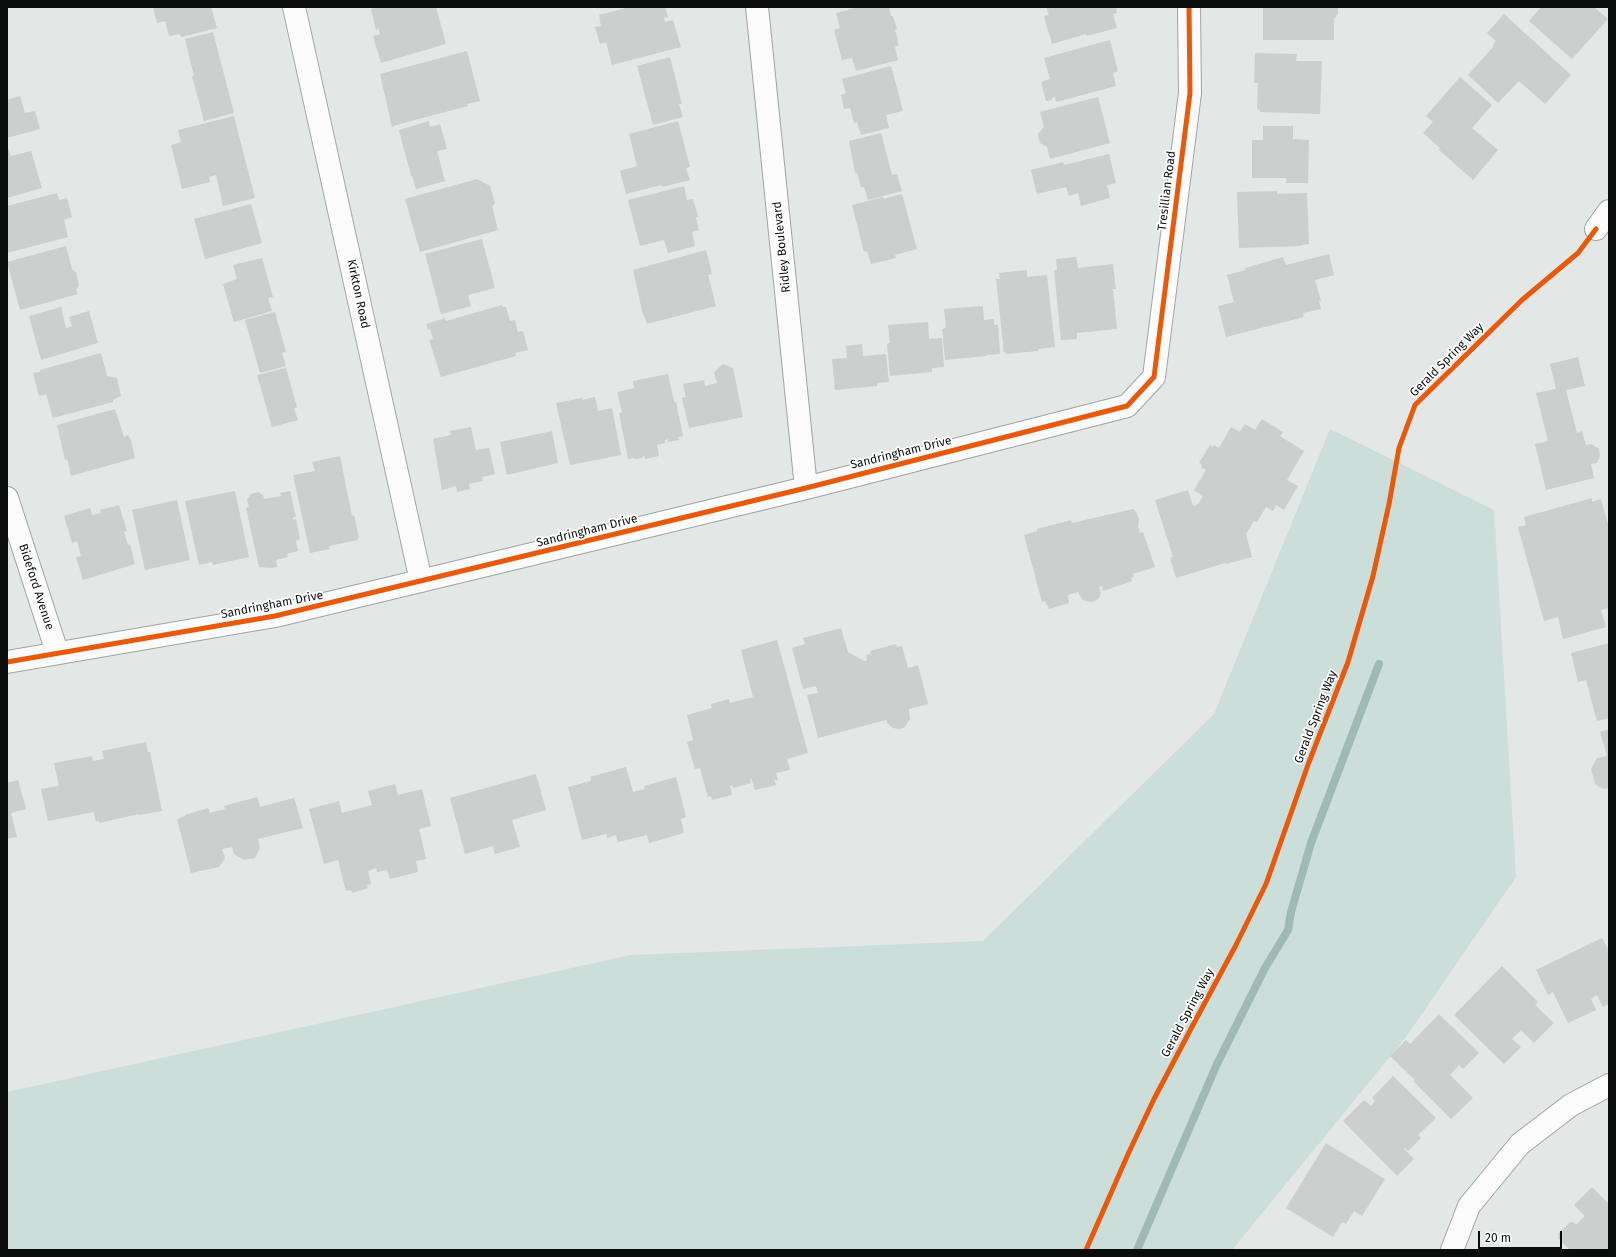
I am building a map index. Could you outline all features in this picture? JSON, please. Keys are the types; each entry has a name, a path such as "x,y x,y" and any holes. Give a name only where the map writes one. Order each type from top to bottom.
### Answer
{"street":[{"name":"Kirkton Road","path":"294,7 421,581"},
{"name":"Ridley Boulevard","path":"757,7 806,488"},
{"name":"Tresillian Road","path":"1154,376 1190,93 1189,7"},
{"path":"1596,229 1609,211"},
{"name":"Sandringham Drive","path":"7,662 57,652 275,616 806,488 1127,406 1154,376"},
{"name":"Bideford Avenue","path":"7,498 57,652"},
{"path":"1452,1250 1469,1206 1520,1144 1571,1105 1609,1085"}],"shaded area":[{"path":"1330,429 1494,510 1516,877 1406,1037 1232,1250 7,1250 7,1092 631,955 983,941 1214,714"}],"building":[{"path":"153,7 211,7 217,28 181,37 180,34 169,36 165,21 157,23"},
{"path":"377,7 436,7 446,44 381,63 373,36 380,34 379,29 376,30 371,9"},
{"path":"630,7 665,7 668,17 664,18 665,22 673,20 681,47 612,65 606,42 600,44 595,27 601,26 599,15"},
{"path":"859,7 889,7 897,29 895,30 899,45 895,47 898,60 856,71 852,58 842,60 834,30 840,28 836,13"},
{"path":"1046,7 1116,7 1117,13 1113,14 1117,28 1087,36 1086,34 1052,44 1044,16 1049,15"},
{"path":"1338,7 1338,14 1334,19 1334,40 1263,40 1263,8"},
{"path":"1541,7 1594,7 1608,19 1572,59 1529,21"},
{"path":"1504,14 1571,75 1545,104 1519,81 1498,103 1468,75 1493,47 1496,41 1487,33"},
{"path":"213,32 234,113 204,121 192,76 194,76 185,39"},
{"path":"1110,40 1118,71 1113,73 1116,86 1056,102 1055,97 1052,98 1052,100 1046,101 1041,82 1050,79 1044,58"},
{"path":"467,51 480,101 467,104 468,106 392,127 380,74"},
{"path":"1255,53 1297,54 1296,61 1322,61 1320,114 1260,112 1260,110 1257,109 1258,83 1254,83"},
{"path":"670,57 682,104 679,104 683,117 653,125 637,66"},
{"path":"891,66 903,111 886,115 889,128 861,135 857,122 854,123 850,108 844,109 841,95 846,93 842,79"},
{"path":"1460,77 1492,105 1472,128 1498,150 1473,180 1439,150 1440,148 1423,133 1433,122 1426,116"},
{"path":"20,96 25,113 35,111 40,129 7,138 7,100"},
{"path":"1098,97 1110,143 1050,159 1047,147 1040,143 1038,134 1044,127 1040,112"},
{"path":"234,116 255,198 223,206 216,175 209,177 210,182 182,189 171,145 181,142 178,130"},
{"path":"429,121 430,127 440,124 447,149 437,151 445,181 416,189 411,176 399,130"},
{"path":"678,121 690,167 686,168 690,180 662,187 661,185 626,194 620,171 637,166 629,134"},
{"path":"1263,126 1293,126 1293,139 1309,140 1308,183 1286,183 1286,178 1252,178 1252,140 1263,140"},
{"path":"881,133 892,175 897,174 902,191 868,200 864,187 861,187 857,173 855,173 849,141"},
{"path":"7,145 11,156 31,151 42,188 7,198"},
{"path":"1109,154 1116,183 1107,185 1110,198 1081,206 1078,193 1069,196 1066,187 1037,194 1031,170 1063,162 1064,165"},
{"path":"477,179 490,186 495,203 492,206 498,230 420,252 405,199"},
{"path":"684,186 687,200 693,199 698,217 696,217 699,230 692,232 695,246 668,253 664,240 640,246 628,200"},
{"path":"1277,191 1277,194 1307,193 1309,244 1301,246 1239,248 1237,192"},
{"path":"57,193 59,200 67,198 72,217 64,220 68,237 7,253 7,206"},
{"path":"902,194 917,249 895,255 896,258 871,264 867,251 864,252 852,205"},
{"path":"251,204 262,243 205,259 194,219"},
{"path":"482,239 495,288 468,295 471,306 441,314 425,254"},
{"path":"66,246 72,269 76,272 79,286 76,290 78,294 20,310 7,262"},
{"path":"706,250 712,274 708,275 716,306 647,324 643,315 633,270"},
{"path":"1329,254 1334,275 1315,280 1321,301 1319,301 1321,309 1303,313 1304,317 1226,337 1218,306 1234,302 1227,275 1283,257 1286,265"},
{"path":"1076,257 1078,268 1113,264 1116,289 1113,289 1117,329 1077,333 1077,339 1061,340 1054,270 1057,270 1056,259"},
{"path":"262,258 273,297 268,298 272,311 234,322 223,284 237,279 233,265"},
{"path":"1027,270 1027,277 1047,275 1055,347 1038,349 1038,351 1006,354 1006,352 1004,353 996,279 1000,279 999,273"},
{"path":"502,305 503,307 506,307 510,321 515,320 518,332 523,331 528,350 515,353 516,356 441,377 429,340 433,339 430,329 428,330 426,324 445,318 446,321"},
{"path":"983,306 984,320 994,319 994,325 998,325 1000,354 945,360 942,329 946,328 944,309"},
{"path":"61,307 66,328 72,326 69,317 89,311 98,343 41,360 29,316"},
{"path":"275,312 286,352 282,353 286,366 260,373 245,320"},
{"path":"928,322 929,339 942,338 944,367 932,368 932,372 890,376 887,344 890,343 888,325"},
{"path":"862,344 863,356 886,354 889,382 877,383 877,386 835,390 832,359 847,358 846,346"},
{"path":"101,353 107,376 117,378 121,396 113,400 113,402 53,418 46,394 39,396 33,373"},
{"path":"1578,357 1585,386 1566,390 1577,433 1582,431 1586,445 1591,444 1599,449 1600,456 1597,463 1591,464 1594,478 1546,490 1535,444 1548,441 1536,393 1556,389 1550,364"},
{"path":"723,364 733,368 743,417 689,428 682,398 686,397 683,384 704,380 705,386 717,383 714,372"},
{"path":"286,368 297,407 294,408 298,420 272,427 257,375"},
{"path":"668,374 683,436 678,437 679,440 668,442 668,439 665,440 665,443 657,445 659,456 645,459 644,455 642,458 628,459 619,413 622,412 617,392 634,388 633,381"},
{"path":"595,397 598,411 612,408 621,455 570,465 556,403"},
{"path":"115,409 124,437 128,435 131,440 135,458 71,476 67,459 65,460 57,425"},
{"path":"1262,419 1283,432 1280,436 1304,451 1287,480 1298,486 1284,510 1276,505 1273,511 1266,507 1257,522 1254,521 1246,534 1252,557 1225,563 1176,578 1170,558 1173,557 1155,500 1188,490 1193,506 1198,504 1203,496 1194,490 1206,470 1201,467 1202,465 1199,463 1210,445 1213,447 1214,445 1219,448 1231,427 1240,432 1245,424 1255,430"},
{"path":"471,427 476,450 489,448 495,474 482,477 483,481 469,484 470,489 457,492 456,486 442,490 433,439 451,435 450,431"},
{"path":"552,431 558,463 507,475 500,442"},
{"path":"340,456 352,516 354,515 359,538 357,538 358,540 329,546 330,549 310,553 293,475 315,471 312,462"},
{"path":"235,491 249,557 213,565 212,562 199,565 185,501"},
{"path":"290,491 296,517 293,517 293,520 296,519 300,539 296,541 298,551 287,554 288,557 276,560 277,567 259,567 246,508 249,507 247,500 251,494 258,492 263,495 264,499 281,496 280,493"},
{"path":"1592,498 1592,502 1601,499 1609,528 1609,608 1601,610 1606,627 1563,639 1558,617 1544,621 1518,527 1526,525 1524,517"},
{"path":"177,500 190,560 145,570 132,510"},
{"path":"119,505 127,531 124,532 128,545 130,544 135,564 83,580 76,557 81,556 77,541 72,543 64,516 90,508 92,515 101,513 100,510"},
{"path":"1133,509 1137,513 1140,533 1143,532 1155,567 1133,574 1134,577 1131,578 1132,581 1103,591 1102,586 1099,587 1101,593 1099,598 1095,601 1085,601 1078,592 1068,595 1069,603 1049,609 1045,601 1042,602 1024,535 1037,531 1037,529 1071,520 1072,523"},
{"path":"841,628 848,652 864,661 867,661 866,655 871,654 870,651 896,644 897,647 902,646 908,668 918,665 928,704 909,709 910,719 904,728 893,728 886,720 818,738 807,695 818,693 816,686 803,689 792,648 805,644 803,638"},
{"path":"777,640 808,753 787,759 790,770 776,773 778,780 774,780 776,785 755,790 751,778 751,783 733,788 732,785 730,786 732,795 712,800 711,796 708,797 700,768 695,769 687,742 693,740 687,715 712,708 711,704 729,699 730,703 753,697 741,650"},
{"path":"1609,643 1609,718 1597,721 1586,680 1578,682 1571,653"},
{"path":"1609,729 1609,788 1603,789 1595,784 1591,769 1597,758 1607,756 1600,732"},
{"path":"146,742 148,752 150,752 162,811 139,814 99,823 99,821 96,822 94,812 48,821 41,789 59,786 54,763 92,756 93,761 104,759 102,751"},
{"path":"626,767 633,792 645,789 644,786 676,777 686,817 681,819 684,833 649,843 647,835 618,842 616,835 607,838 606,834 582,840 568,787 591,781 590,777"},
{"path":"536,774 546,810 512,820 520,847 495,854 493,846 465,854 450,798"},
{"path":"18,780 26,809 11,813 17,837 7,839 7,783"},
{"path":"395,784 398,795 422,789 431,826 419,829 426,859 416,861 418,872 390,879 387,870 377,872 376,868 368,871 371,884 367,885 368,888 352,893 351,890 346,891 338,860 324,864 309,809 339,801 342,813 372,805 368,791"},
{"path":"257,797 260,807 294,798 303,828 258,839 260,848 255,858 244,860 234,854 232,847 222,849 225,858 219,867 191,873 177,819 208,808 210,813 225,809 224,806"},
{"path":"1602,938 1609,951 1609,1004 1603,1007 1597,995 1591,999 1596,1010 1568,1023 1553,992 1548,995 1536,970"},
{"path":"1502,966 1538,1002 1535,1005 1554,1023 1534,1043 1521,1030 1512,1039 1521,1047 1504,1064 1454,1015"},
{"path":"1439,1014 1479,1053 1463,1069 1459,1065 1450,1075 1473,1098 1451,1119 1413,1081 1415,1080 1390,1056 1406,1040 1410,1044"},
{"path":"1393,1076 1436,1118 1418,1135 1421,1138 1408,1151 1405,1148 1404,1149 1414,1159 1397,1176 1343,1121 1364,1100 1371,1106 1375,1101 1372,1098"},
{"path":"1326,1143 1385,1179 1362,1216 1354,1211 1346,1224 1342,1222 1333,1237 1286,1208"},
{"path":"1592,1187 1609,1204 1609,1250 1570,1250 1558,1238 1558,1234 1570,1222 1573,1222 1576,1225 1585,1216 1574,1205"}],"waterway":[{"path":"1137,1250 1217,1064 1265,968 1288,930 1291,912 1311,843 1379,664"}],"cycle path":[{"path":"7,662 275,616 806,488 1127,406 1154,377 1190,93 1189,7"},
{"name":"Gerald Spring Way","path":"1086,1250 1154,1099 1236,945 1266,884 1309,762 1348,662 1373,576 1389,504 1399,448 1415,405 1522,300 1578,253 1596,229"}]}
